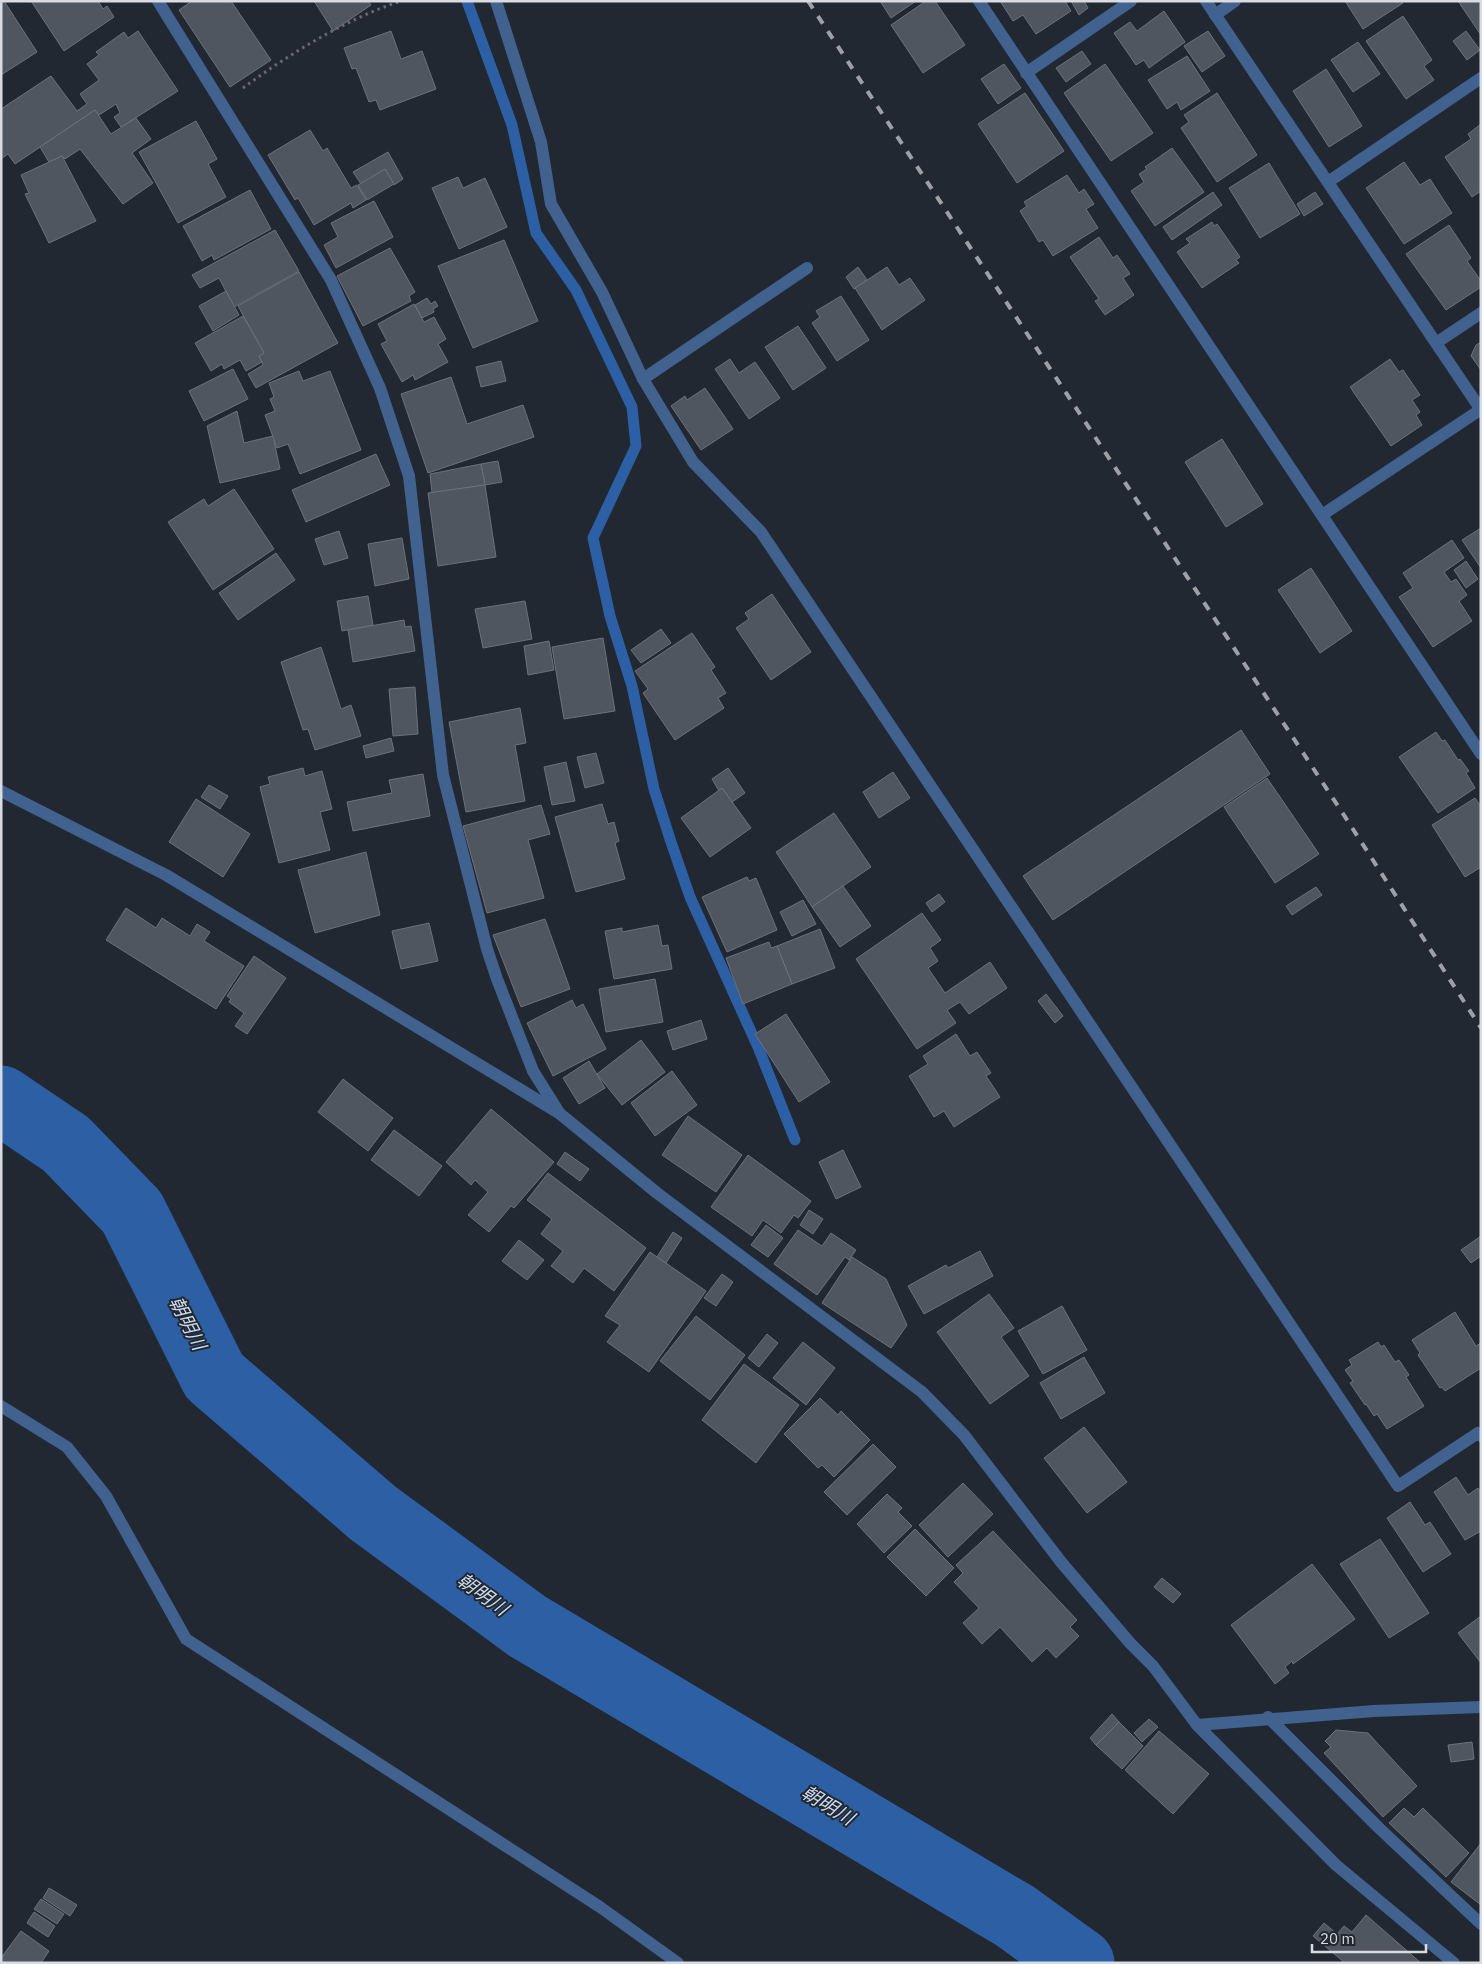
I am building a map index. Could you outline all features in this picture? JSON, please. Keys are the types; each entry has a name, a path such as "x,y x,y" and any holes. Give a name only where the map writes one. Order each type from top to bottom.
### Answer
{"street":[{"path":"158,1 330,280 380,388 409,476 443,775 487,950 533,1071 559,1113"},
{"path":"496,1 541,142 552,204 602,292 643,379 693,462 761,532 1398,1486 1478,1433 1481,1436"},
{"path":"979,1 1481,754"},
{"path":"1026,73 1131,1"},
{"path":"1206,1 1480,410 1322,515"},
{"path":"1215,15 1235,1"},
{"path":"1328,182 1481,78"},
{"path":"643,379 807,268"},
{"path":"1436,343 1481,314"},
{"path":"1,791 166,875 559,1113 657,1194 922,1392 964,1435 1060,1562 1130,1643 1153,1666 1197,1725 1336,1865 1454,1963"},
{"path":"1,1406 67,1448 100,1489 186,1639 600,1907 678,1963"},
{"path":"1197,1725 1268,1717 1374,1710 1481,1707"},
{"path":"1268,1717 1379,1828 1481,1924"}],"path":[{"path":"222,103 278,62 378,9 401,1"}],"building":[{"path":"1,1 4,1 37,52 1,75"},
{"path":"31,1 98,1 103,9 107,6 114,17 64,51"},
{"path":"192,1 231,1 271,60 230,87 179,10"},
{"path":"314,1 368,1 371,5 333,31"},
{"path":"880,1 916,1 891,18"},
{"path":"926,1 935,1 965,45 923,73 891,25"},
{"path":"1000,1 1065,1 1071,11 1036,34 1023,15 1013,21"},
{"path":"1071,1 1084,1 1088,8 1079,15"},
{"path":"1345,1 1402,1 1403,3 1363,29"},
{"path":"1458,1 1481,1 1481,35"},
{"path":"1164,11 1185,42 1149,68 1144,60 1136,65 1114,33 1130,22 1137,31"},
{"path":"1403,16 1432,60 1424,66 1434,80 1406,99 1366,41"},
{"path":"138,31 178,91 121,127 114,117 120,113 116,104 99,115 95,110 15,164 8,154 1,159 1,109 51,76 77,111 87,104 80,94 99,80 87,64 99,55 96,52 124,32 128,38"},
{"path":"391,31 401,59 422,51 436,89 380,110 376,100 369,102 356,68 352,69 344,48"},
{"path":"1208,31 1225,56 1202,72 1184,46"},
{"path":"1466,31 1480,50 1467,60 1453,41"},
{"path":"1358,42 1380,74 1353,92 1331,60"},
{"path":"1082,51 1091,64 1066,82 1056,68"},
{"path":"1187,56 1210,91 1181,110 1177,102 1167,109 1148,80"},
{"path":"1004,64 1021,88 998,104 981,79"},
{"path":"1105,64 1153,133 1111,161 1064,93"},
{"path":"1326,69 1362,126 1329,147 1293,91"},
{"path":"1025,93 1064,151 1017,183 978,124"},
{"path":"1217,93 1257,155 1217,182 1181,128 1189,122 1184,115"},
{"path":"95,110 111,134 136,118 151,139 132,153 153,183 123,204 80,149 65,159 62,156 49,162 40,147"},
{"path":"196,121 217,159 208,164 226,197 178,223 139,152"},
{"path":"1481,124 1481,191 1472,197 1445,157 1471,139 1468,134"},
{"path":"310,130 323,151 327,148 351,188 357,185 366,200 353,208 351,203 314,225 298,198 295,200 268,155"},
{"path":"1172,148 1204,192 1155,226 1131,191 1144,182 1139,174 1147,169 1145,167"},
{"path":"388,152 403,179 394,185 385,169 361,184 353,172"},
{"path":"62,156 96,221 49,243 25,194 29,193 21,175"},
{"path":"1404,162 1420,185 1430,179 1452,213 1404,244 1366,188"},
{"path":"1269,163 1300,214 1260,238 1229,188"},
{"path":"385,169 394,184 367,200 358,185"},
{"path":"1067,175 1079,193 1084,189 1094,204 1086,209 1098,228 1053,256 1043,240 1039,242 1020,211 1027,206 1024,202"},
{"path":"458,177 463,188 485,178 507,227 459,249 432,188"},
{"path":"250,190 271,229 214,260 212,255 202,261 183,226"},
{"path":"1213,192 1222,205 1172,240 1163,227"},
{"path":"1315,192 1323,204 1304,216 1297,204"},
{"path":"374,201 393,237 336,268 324,245 338,237 331,223"},
{"path":"1212,222 1214,226 1217,224 1240,257 1236,260 1239,263 1202,288 1177,252 1190,243 1186,239"},
{"path":"1449,225 1471,258 1467,261 1481,281 1481,287 1446,310 1406,254"},
{"path":"275,230 299,271 234,307 219,278 200,288 192,275"},
{"path":"1099,237 1113,258 1117,255 1130,274 1123,278 1134,295 1105,315 1095,301 1099,299 1070,257"},
{"path":"504,240 538,321 473,348 438,266"},
{"path":"390,248 415,292 409,296 411,301 363,326 337,276"},
{"path":"858,267 867,280 854,289 846,277"},
{"path":"887,267 899,285 910,278 925,300 882,330 855,288"},
{"path":"299,272 338,343 256,388 248,374 263,365 259,356 264,353 238,306"},
{"path":"226,291 239,315 213,331 199,306"},
{"path":"841,296 869,340 837,361 812,323 820,317 816,311"},
{"path":"427,298 431,304 435,301 438,306 433,309 434,312 422,318 415,305"},
{"path":"414,304 424,322 434,317 446,339 438,344 448,362 415,380 413,375 402,382 381,344 387,341 378,324"},
{"path":"243,316 264,353 259,356 262,362 246,371 240,360 224,369 222,364 211,371 195,343"},
{"path":"798,326 826,368 793,390 765,347"},
{"path":"1481,342 1481,370 1471,356 1476,345"},
{"path":"730,359 739,373 755,362 780,398 749,419 715,369"},
{"path":"1390,359 1399,372 1403,370 1420,395 1412,400 1420,412 1416,415 1422,425 1391,446 1350,387"},
{"path":"501,361 506,381 481,387 476,367"},
{"path":"233,369 248,399 204,421 189,391"},
{"path":"299,371 303,381 330,371 361,450 300,474 288,444 277,448 265,415 275,411 270,399 274,397 269,383"},
{"path":"451,377 467,424 523,405 534,437 428,473 401,394"},
{"path":"705,388 733,429 701,450 671,406 685,396 687,400"},
{"path":"237,411 244,443 273,436 280,469 220,483 207,426"},
{"path":"1222,439 1263,504 1226,527 1185,462"},
{"path":"376,454 390,485 306,522 292,490"},
{"path":"498,461 502,482 485,485 481,464"},
{"path":"481,464 485,485 432,493 430,474"},
{"path":"485,485 496,557 438,566 428,493"},
{"path":"234,489 274,549 213,590 168,522 204,499 208,506"},
{"path":"1481,528 1481,568 1462,540"},
{"path":"339,531 348,558 324,565 315,539"},
{"path":"402,538 409,579 375,586 368,544"},
{"path":"1452,540 1464,558 1444,572 1451,582 1456,579 1467,595 1459,601 1472,621 1433,647 1399,597 1413,588 1403,573"},
{"path":"276,553 295,580 238,620 219,593"},
{"path":"1466,561 1478,579 1466,588 1454,570"},
{"path":"1311,568 1352,631 1320,653 1278,590"},
{"path":"772,594 811,652 771,680 736,628 749,619 745,613"},
{"path":"368,596 373,625 342,631 337,601"},
{"path":"525,601 532,639 483,648 475,609"},
{"path":"404,620 405,627 411,626 415,651 353,662 348,630"},
{"path":"661,629 671,643 641,663 631,650"},
{"path":"692,633 715,667 711,670 726,693 718,698 724,708 675,740 643,693 648,689 635,671"},
{"path":"603,638 615,711 564,719 552,647"},
{"path":"549,641 554,670 528,675 524,646"},
{"path":"321,647 341,709 351,705 361,736 315,750 308,729 303,730 281,662"},
{"path":"415,687 418,734 393,736 389,689"},
{"path":"520,708 526,743 515,745 525,801 466,812 449,722"},
{"path":"1241,730 1270,774 1053,920 1023,876"},
{"path":"1436,732 1442,741 1445,740 1458,760 1460,759 1469,771 1466,773 1475,788 1438,813 1399,757"},
{"path":"391,738 394,751 366,758 363,746"},
{"path":"596,753 604,783 585,788 577,757"},
{"path":"566,762 575,801 552,805 544,767"},
{"path":"303,768 305,776 322,771 332,809 320,812 330,850 279,863 260,787 270,784 268,777"},
{"path":"728,768 745,793 732,802 722,788 719,791 712,779"},
{"path":"893,772 910,798 879,818 863,792"},
{"path":"423,774 430,816 353,831 347,802 392,793 389,780"},
{"path":"1267,778 1319,854 1275,883 1224,807"},
{"path":"209,785 228,796 220,809 201,797"},
{"path":"722,788 751,828 710,857 681,818"},
{"path":"1475,798 1481,807 1481,867 1465,877 1432,825"},
{"path":"196,799 250,834 223,877 169,842"},
{"path":"602,804 608,824 614,822 619,841 615,843 625,879 576,892 555,817"},
{"path":"541,805 550,834 528,840 544,898 487,913 463,826"},
{"path":"834,813 871,867 812,907 776,852"},
{"path":"366,852 380,915 315,933 298,870"},
{"path":"747,877 749,881 756,878 777,930 727,952 702,897"},
{"path":"843,886 871,926 840,947 812,907"},
{"path":"1316,887 1322,895 1292,915 1286,906"},
{"path":"939,894 945,902 932,912 926,903"},
{"path":"803,900 816,924 792,936 780,912"},
{"path":"126,908 156,928 162,918 190,936 197,924 210,932 204,941 244,966 216,1009 106,940"},
{"path":"922,913 941,940 930,948 938,961 928,968 945,993 990,962 1007,988 969,1014 960,1002 947,1010 956,1023 917,1049 856,959"},
{"path":"545,919 570,989 521,1007 493,935"},
{"path":"429,923 438,961 401,969 392,931"},
{"path":"658,925 662,946 668,945 672,969 614,979 605,931 622,928 622,932"},
{"path":"820,929 835,968 792,984 777,946"},
{"path":"769,942 771,948 777,946 792,984 743,1004 726,958"},
{"path":"254,956 286,978 247,1034 235,1026 244,1013 229,1002 231,999 227,996"},
{"path":"655,979 663,1022 606,1032 599,989"},
{"path":"1046,994 1063,1016 1055,1023 1038,1001"},
{"path":"572,1000 576,1008 583,1004 606,1049 553,1076 527,1023"},
{"path":"786,1014 830,1082 799,1102 755,1034"},
{"path":"701,1020 707,1039 673,1050 667,1031"},
{"path":"956,1034 970,1056 977,1052 991,1073 986,1076 1000,1097 954,1127 944,1111 934,1117 909,1076 928,1064 923,1056"},
{"path":"641,1040 665,1072 622,1105 597,1074"},
{"path":"589,1061 605,1088 579,1104 563,1078"},
{"path":"672,1071 697,1105 655,1136 631,1103"},
{"path":"343,1079 393,1118 368,1151 318,1112"},
{"path":"491,1109 554,1162 514,1208 511,1206 489,1232 468,1215 488,1192 475,1180 471,1185 446,1162"},
{"path":"688,1116 742,1155 716,1192 662,1155"},
{"path":"394,1130 442,1166 419,1196 371,1160"},
{"path":"843,1150 861,1187 836,1199 819,1162"},
{"path":"565,1152 589,1169 580,1181 557,1164"},
{"path":"748,1155 811,1201 798,1218 794,1215 781,1233 763,1220 752,1236 711,1207"},
{"path":"548,1173 646,1248 614,1291 584,1268 573,1283 551,1266 563,1251 541,1234 552,1219 527,1200"},
{"path":"809,1210 823,1219 813,1234 800,1225"},
{"path":"766,1225 783,1238 768,1257 751,1245"},
{"path":"798,1230 822,1246 831,1233 856,1250 849,1260 845,1257 817,1295 774,1264"},
{"path":"673,1232 682,1238 666,1263 657,1257"},
{"path":"1481,1236 1481,1256 1471,1263 1461,1250"},
{"path":"519,1240 544,1260 527,1280 502,1261"},
{"path":"980,1251 993,1276 924,1314 908,1286 946,1265 948,1268"},
{"path":"650,1252 706,1291 649,1372 607,1342 620,1325 605,1316"},
{"path":"852,1257 886,1279 907,1325 891,1348 822,1303"},
{"path":"722,1274 733,1282 716,1306 704,1298"},
{"path":"989,1294 1014,1328 1001,1337 1029,1376 990,1404 937,1332"},
{"path":"1062,1306 1087,1350 1043,1374 1018,1331"},
{"path":"1455,1312 1476,1346 1481,1343 1481,1368 1445,1391 1442,1387 1440,1388 1418,1355 1420,1353 1412,1340"},
{"path":"696,1316 745,1355 710,1400 660,1361"},
{"path":"767,1334 778,1343 759,1367 748,1358"},
{"path":"803,1342 835,1368 806,1405 773,1378"},
{"path":"1378,1342 1381,1347 1384,1345 1395,1362 1399,1360 1409,1375 1406,1377 1424,1406 1387,1429 1377,1414 1374,1416 1365,1405 1350,1383 1353,1381 1345,1370 1352,1365 1349,1360"},
{"path":"1084,1357 1105,1393 1061,1419 1040,1383"},
{"path":"744,1364 799,1405 756,1463 702,1420"},
{"path":"820,1398 838,1415 841,1411 870,1440 834,1477 822,1465 818,1468 784,1434"},
{"path":"1084,1427 1127,1482 1087,1513 1044,1458"},
{"path":"873,1444 896,1467 847,1515 824,1492"},
{"path":"1456,1477 1468,1495 1478,1488 1481,1493 1481,1531 1465,1540 1434,1492"},
{"path":"963,1483 993,1514 948,1557 919,1525"},
{"path":"887,1494 902,1508 898,1512 912,1526 884,1553 857,1524"},
{"path":"1410,1502 1425,1525 1430,1522 1451,1554 1423,1572 1387,1518"},
{"path":"915,1529 954,1568 926,1596 887,1557"},
{"path":"993,1531 1077,1620 1070,1627 1079,1636 1056,1658 1047,1648 1032,1662 1000,1627 982,1644 963,1623 979,1608 954,1582 963,1573 956,1565"},
{"path":"1380,1539 1429,1613 1389,1638 1340,1564"},
{"path":"1312,1564 1355,1619 1293,1664 1292,1661 1285,1667 1289,1673 1275,1684 1231,1625"},
{"path":"1162,1578 1181,1594 1173,1603 1154,1587"},
{"path":"1481,1616 1481,1663 1458,1633"},
{"path":"1112,1714 1119,1722 1096,1745 1090,1738"},
{"path":"1149,1719 1158,1727 1142,1742 1134,1733"},
{"path":"1119,1722 1143,1746 1122,1769 1096,1745"},
{"path":"1336,1730 1368,1733 1417,1786 1383,1817 1324,1753 1331,1747 1325,1741"},
{"path":"1159,1731 1209,1774 1173,1814 1125,1770"},
{"path":"1472,1742 1474,1759 1451,1762 1448,1745"},
{"path":"1404,1808 1414,1817 1423,1808 1469,1853 1446,1877 1389,1823"},
{"path":"1481,1843 1481,1905 1451,1882"},
{"path":"49,1888 77,1905 70,1916 43,1898"},
{"path":"41,1899 64,1914 57,1924 34,1909"},
{"path":"34,1912 55,1926 48,1937 27,1923"},
{"path":"1366,1915 1421,1963 1345,1963 1313,1936 1324,1923 1337,1934 1344,1926 1352,1932"},
{"path":"21,1931 49,1951 41,1963 1,1962 1,1958"}],"waterway":[{"path":"467,1 512,125 536,233 576,290 632,407 636,446 593,538 610,616 632,686 654,789 690,897 758,1047 795,1140"},
{"name":"朝明川","path":"1,1100 66,1144 132,1212 214,1376 373,1513 527,1626 1015,1916 1080,1963"}],"railway":[{"path":"808,1 1340,809 1481,1028"}]}
